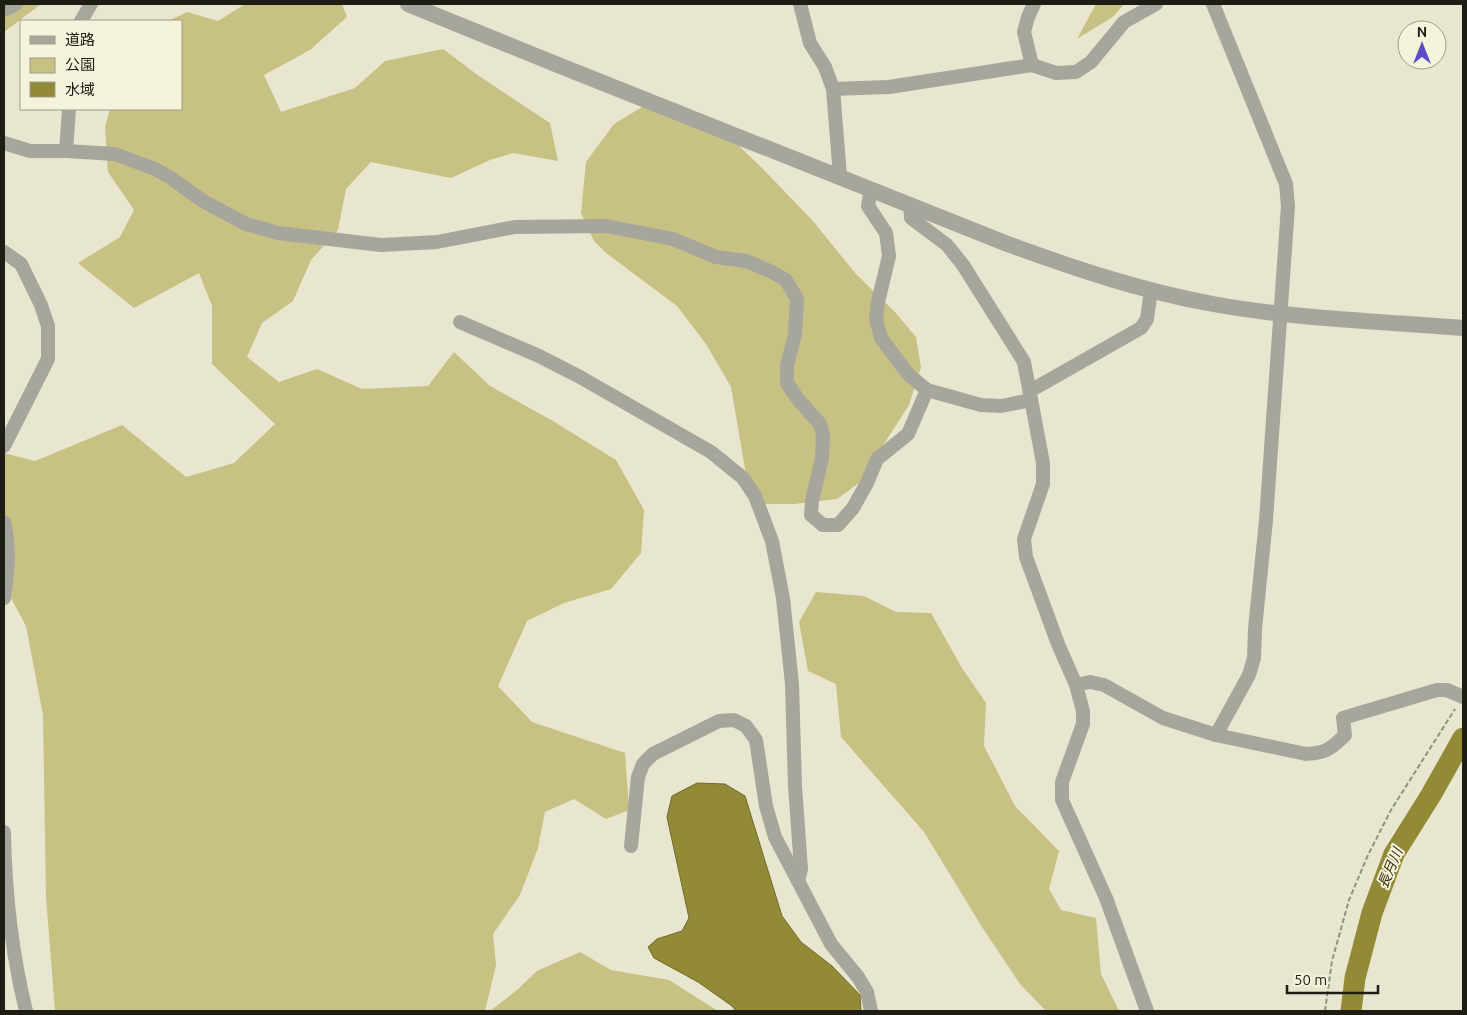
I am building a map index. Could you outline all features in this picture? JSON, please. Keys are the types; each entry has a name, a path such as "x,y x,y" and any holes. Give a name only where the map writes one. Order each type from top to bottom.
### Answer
{"street":[{"path":"4,10 16,4"},
{"path":"82,20 91,4"},
{"path":"800,4 810,43 825,67 833,89 840,176"},
{"path":"1032,65 1024,32 1034,4"},
{"path":"833,89 888,87 1032,65 1056,73 1076,72 1091,62 1124,22 1156,4"},
{"path":"1213,4 1286,184 1288,206 1266,520 1254,629 1254,658 1249,675 1216,735"},
{"path":"419,6 553,63 1005,243 1078,270 1151,290 1213,304 1282,313 1463,328"},
{"path":"66,150 69,110"},
{"path":"4,143 30,150 66,150 115,154 155,169 203,201 246,224 278,233 381,245 437,242 515,227 606,226 673,239 716,257 746,261 772,272 786,280 797,299 795,335 787,365 787,384 820,424 823,435 822,458 812,501 811,514 823,525 838,525 853,508 867,483 877,459 908,434 928,390"},
{"path":"871,189 868,206 886,233 889,256 878,302 877,325 881,338 908,374 928,390 981,405 1001,406 1030,394 1037,387 1141,328 1147,319 1151,290"},
{"path":"910,204 911,218 947,245 963,265 1024,362 1043,463 1043,484 1024,539 1026,557 1058,644 1076,685 1082,711 1082,724 1062,782 1062,800 1106,898 1147,1011"},
{"path":"4,252 21,264 41,305 48,326 48,359 4,446"},
{"path":"460,322 539,356 580,377 711,452 742,478 755,496 772,540 783,598 792,684 795,786 801,869 798,881"},
{"path":"4,522 8,540 8,573 4,598"},
{"path":"1076,685 1090,682 1104,686 1163,718 1216,735 1306,754 1320,753 1330,749 1345,735 1342,718 1437,690 1447,690 1463,697"},
{"path":"631,846 638,777 643,764 653,754 719,721 734,720 746,726 756,740 766,806 774,837 831,944 858,977 867,992 871,1011"},
{"path":"4,832 11,926 18,980 26,1011"}],"path":[{"path":"1325,1011 1332,961 1349,900 1368,855 1390,810 1463,697"}],"green space":[{"path":"4,4 41,4 4,32"},
{"path":"245,4 342,4 347,17 310,50 264,75 281,112 355,88 385,61 443,49 479,76 550,123 558,161 513,153 490,160 451,178 371,162 346,189 338,230 311,260 293,301 262,323 247,357 279,382 317,369 362,389 428,386 454,352 490,386 553,421 616,460 644,510 641,553 611,589 564,603 527,621 498,686 532,722 625,753 629,810 606,819 574,799 545,812 538,848 520,895 493,934 496,965 485,1011 55,1011 46,897 43,715 26,626 4,585 4,453 35,461 122,425 186,477 234,463 275,424 212,364 212,306 199,273 134,308 78,263 120,237 134,210 108,172 105,127 110,110 182,110 182,20 170,20 187,12 218,21"},
{"path":"1096,4 1124,4 1114,16 1077,39"},
{"path":"676,103 712,120 761,167 812,220 856,274 894,311 916,337 921,367 909,405 859,483 837,499 794,504 759,504 748,486 731,387 706,344 677,306 606,253 594,241 581,213 586,162 614,124 647,104"},
{"path":"816,592 864,596 896,612 931,613 962,668 986,703 984,746 1015,806 1059,851 1049,889 1061,910 1096,918 1101,974 1119,1011 1046,1011 1020,984 982,927 924,832 841,737 836,684 808,671 799,622"},
{"path":"580,952 611,970 669,980 718,1011 490,1011 517,990 537,971"}],"water":[{"path":"697,783 725,784 745,796 782,916 801,942 832,966 860,995 861,1011 736,1011 732,1006 698,982 654,958 648,947 657,939 682,931 689,918 667,817 672,796"}],"waterway":[{"name":"長月川","path":"1351,1011 1355,978 1372,913 1394,854 1431,795 1463,738"}]}
